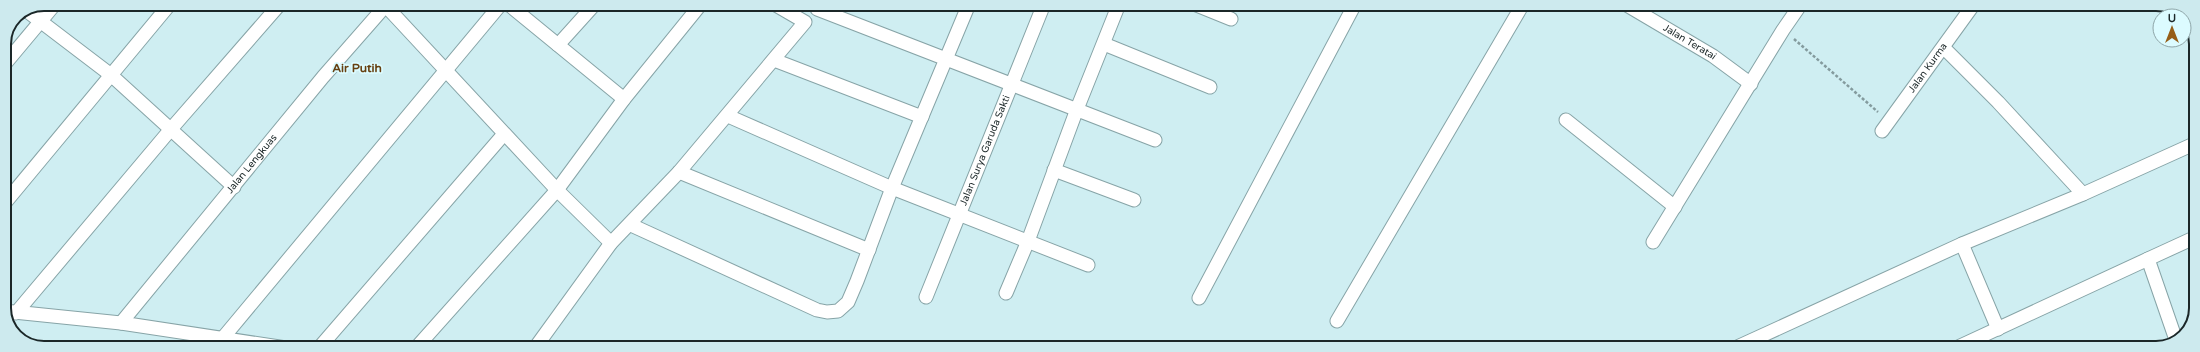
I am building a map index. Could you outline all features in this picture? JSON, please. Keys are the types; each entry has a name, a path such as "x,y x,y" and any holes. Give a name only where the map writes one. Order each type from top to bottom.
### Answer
{"street":[{"path":"11,57 49,11"},
{"path":"11,196 164,11"},
{"path":"11,311 274,11"},
{"name":"Jalan Lengkuas","path":"121,323 323,77 380,11"},
{"path":"390,11 557,190 611,243"},
{"path":"223,341 444,70 495,11"},
{"path":"517,11 624,99"},
{"path":"558,45 589,11"},
{"path":"422,341 557,190 624,99 695,11"},
{"path":"786,11 805,22"},
{"path":"540,341 611,243 631,225 679,172 728,116 815,11"},
{"path":"831,11 1011,84 1156,140"},
{"path":"631,225 817,310 827,312 838,311 848,302 892,188 966,11"},
{"name":"Jalan Surya Garuda Sakti","path":"926,297 961,214 1011,84 1041,11"},
{"path":"1006,293 1116,11"},
{"path":"1212,11 1231,18"},
{"path":"1199,298 1351,11"},
{"path":"1336,321 1519,11"},
{"name":"Jalan Teratai","path":"1638,11 1712,56 1751,84"},
{"path":"1653,242 1796,11"},
{"name":"Jalan Kurma","path":"1885,126 1944,48 1969,11"},
{"path":"31,14 111,75 234,187"},
{"path":"1104,44 1210,87"},
{"path":"1944,48 1998,102 2084,194"},
{"path":"774,60 922,117"},
{"path":"728,116 892,188 1028,240 1088,265"},
{"path":"1566,120 1675,207"},
{"path":"325,341 504,134"},
{"path":"1750,341 1962,244 2084,194 2189,146"},
{"path":"1054,170 1134,200"},
{"path":"679,172 869,250"},
{"path":"1971,341 2189,240"},
{"path":"1962,244 1998,329"},
{"path":"2148,260 2174,335"},
{"path":"12,312 121,323 211,341"}],"path":[{"path":"1783,30 1885,126"}],"district":[{"name":"Air Putih","path":"357,68"}]}
